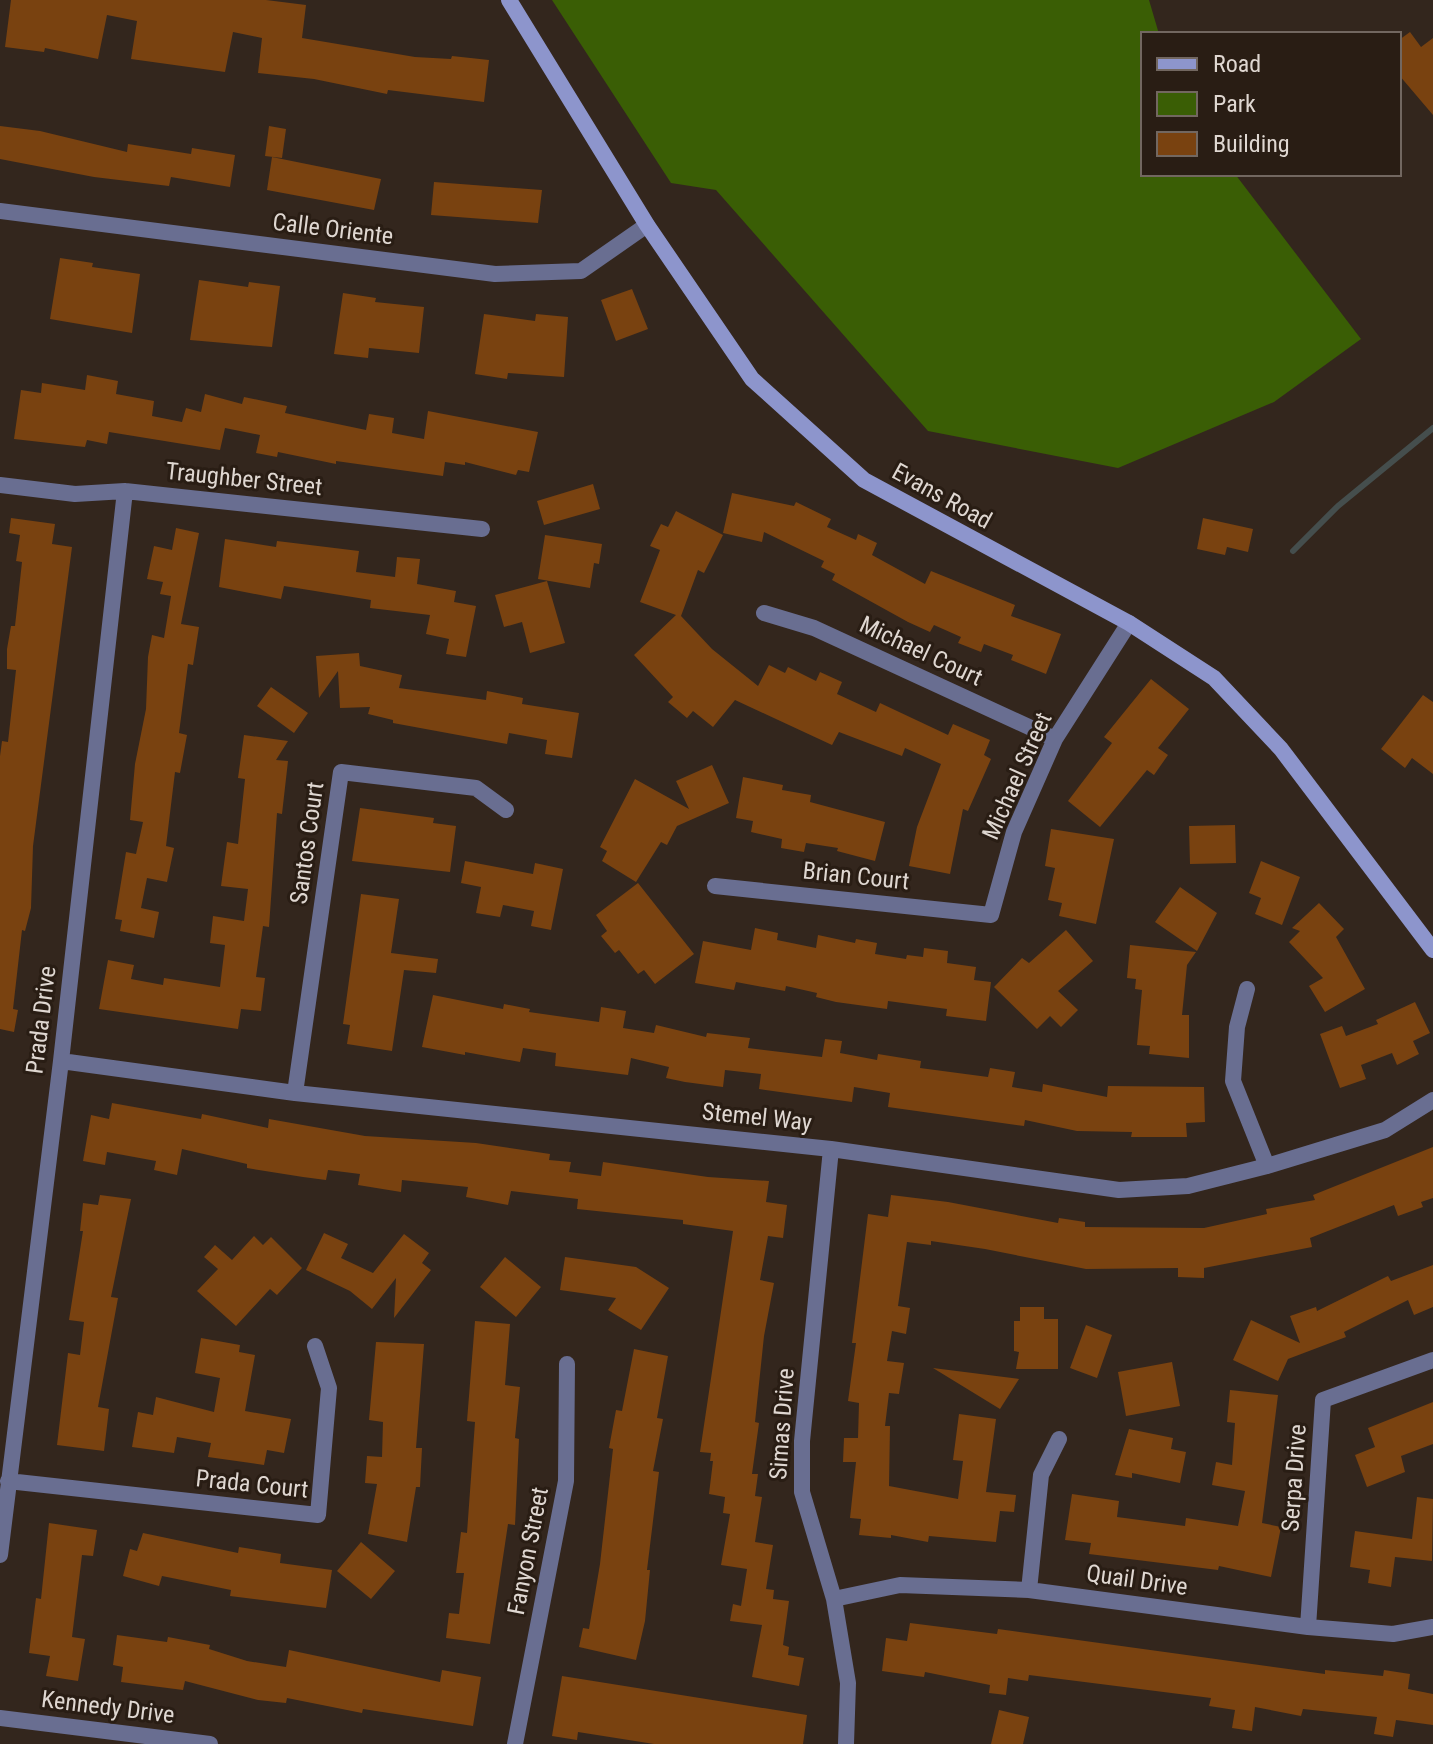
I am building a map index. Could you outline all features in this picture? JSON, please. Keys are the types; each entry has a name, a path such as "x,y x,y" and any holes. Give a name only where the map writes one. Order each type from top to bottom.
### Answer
{"street":[{"name":"Evans Road","path":"509,0 647,225 752,379 864,480 1129,623 1207,672 1251,714 1433,950"},
{"name":"Calle Oriente","path":"0,211 495,274 581,271 647,225"},
{"name":"Traughber Street","path":"0,485 75,494 125,491 482,529"},
{"name":"Prada Drive","path":"0,1555 61,1061 125,491"},
{"name":"Michael Court","path":"764,613 814,628 1055,739"},
{"name":"Michael Street","path":"991,915 1014,832 1055,739 1129,623"},
{"name":"Santos Court","path":"295,1093 341,772 476,788 506,810"},
{"name":"Brian Court","path":"715,886 991,915"},
{"path":"1247,989 1237,1027 1233,1081 1267,1166"},
{"name":"Stemel Way","path":"61,1061 295,1093 831,1149 1119,1190 1188,1186 1267,1166 1385,1130 1433,1100"},
{"name":"Simas Drive","path":"831,1149 802,1441 802,1492 834,1599 848,1683 846,1744"},
{"name":"Prada Court","path":"8,1481 318,1515 329,1388 315,1346"},
{"name":"Serpa Drive","path":"1308,1627 1323,1400 1433,1360"},
{"name":"Fanyon Street","path":"515,1744 566,1481 567,1364"},
{"path":"1029,1590 1041,1475 1059,1439"},
{"name":"Quail Drive","path":"834,1599 900,1585 1029,1590 1308,1627 1393,1634 1433,1627"},
{"name":"Kennedy Drive","path":"0,1718 210,1744"}],"green space":[{"path":"552,0 1149,0 1158,32 1141,32 1141,176 1237,176 1361,339 1274,402 1118,468 928,431 716,190 671,183"}],"building":[{"path":"11,0 266,0 306,5 302,38 415,57 451,59 452,56 489,60 484,102 388,90 387,94 314,79 258,73 262,38 233,32 225,72 131,59 137,21 107,15 98,59 45,48 44,52 5,47"},
{"path":"1410,32 1421,47 1433,38 1433,115 1401,77 1401,39"},
{"path":"0,126 40,131 127,152 128,144 191,154 192,148 235,155 230,187 171,177 169,186 94,177 0,159"},
{"path":"269,126 286,129 282,158 265,156"},
{"path":"272,157 381,179 374,210 267,190"},
{"path":"434,182 542,190 538,223 431,215"},
{"path":"60,258 93,263 92,267 140,274 132,333 50,319"},
{"path":"199,280 248,287 249,282 280,286 272,347 190,340"},
{"path":"632,289 648,329 616,341 601,300"},
{"path":"343,293 376,298 375,302 424,307 419,353 369,348 368,358 334,354"},
{"path":"484,314 535,321 536,314 568,317 564,377 508,373 507,379 475,374"},
{"path":"87,375 118,381 116,394 154,401 152,416 182,422 186,408 201,412 205,394 242,404 244,397 287,406 285,413 366,430 369,414 394,418 392,433 424,439 428,411 538,432 529,472 518,470 516,475 465,462 465,465 445,462 443,476 336,461 336,464 278,452 277,457 256,453 260,435 225,428 220,450 109,432 107,444 87,440 85,447 14,439 21,390 41,393 42,383 85,390"},
{"path":"593,484 600,509 544,525 537,501"},
{"path":"732,493 794,506 796,502 831,519 827,527 856,540 858,534 877,543 872,555 925,584 931,571 1015,605 1011,616 1061,634 1046,674 1011,660 1013,655 984,644 981,652 958,643 961,637 934,625 930,632 908,622 832,580 835,574 821,567 824,561 764,532 762,542 723,533"},
{"path":"676,511 723,535 704,573 698,570 681,616 712,649 758,686 769,665 785,673 788,667 816,681 820,672 842,682 837,694 876,712 880,703 948,735 953,724 990,740 984,755 991,759 968,811 963,809 950,874 909,866 917,827 941,764 905,748 902,756 839,732 832,745 735,700 713,727 693,711 687,718 668,702 673,697 634,655 676,615 640,602 660,550 650,546 661,524 668,527"},
{"path":"11,518 55,524 52,544 72,547 33,846 31,908 25,931 22,930 13,1009 18,1010 14,1032 0,1029 0,756 2,741 8,742 16,670 7,669 7,649 11,626 15,626 22,562 16,561 20,535 9,533"},
{"path":"1203,518 1253,529 1248,552 1227,547 1225,555 1197,549"},
{"path":"176,528 199,533 181,624 199,627 193,665 188,664 179,733 187,735 180,773 175,772 166,846 174,848 167,882 147,878 141,908 159,912 154,938 120,931 122,920 115,919 126,852 136,854 143,822 130,820 135,764 146,709 148,657 152,635 164,638 171,596 160,594 163,582 147,579 154,546 172,550"},
{"path":"545,535 602,544 599,564 594,563 590,588 538,579"},
{"path":"225,539 276,547 277,541 359,551 356,572 395,577 397,557 420,559 417,584 456,591 454,602 476,606 466,657 446,654 449,639 426,634 430,615 370,608 371,600 284,586 281,599 219,587"},
{"path":"547,581 565,643 530,653 522,622 504,627 495,595"},
{"path":"359,653 360,666 402,675 399,688 486,700 487,691 523,698 522,704 579,713 572,758 545,754 547,740 509,733 507,744 393,723 393,720 368,714 370,707 340,708 338,671 319,698 316,656"},
{"path":"1151,679 1189,709 1158,748 1168,755 1154,775 1147,770 1100,827 1068,801 1112,743 1104,737"},
{"path":"271,687 308,713 294,733 257,706"},
{"path":"1423,695 1433,702 1433,774 1412,758 1405,768 1381,749"},
{"path":"244,735 288,741 276,760 288,761 282,814 277,813 269,927 263,926 256,977 265,978 261,1011 241,1009 238,1029 99,1009 108,960 134,965 131,979 163,985 164,978 220,987 225,945 210,943 213,916 244,921 248,889 221,886 227,842 238,844 245,779 238,778"},
{"path":"712,765 729,803 677,826 667,845 661,842 636,882 602,861 607,851 600,847 635,779 689,809 676,781"},
{"path":"743,777 783,785 782,790 811,795 810,802 885,822 875,861 837,851 838,848 806,843 804,852 781,848 782,839 751,832 753,821 736,818"},
{"path":"360,808 434,818 433,823 456,826 450,872 352,861"},
{"path":"1235,825 1236,863 1190,864 1189,826"},
{"path":"1051,829 1114,839 1096,924 1059,916 1062,903 1048,900 1055,868 1045,866"},
{"path":"465,861 533,874 535,863 563,869 551,930 531,926 534,911 503,905 500,917 476,913 481,887 461,883"},
{"path":"1261,861 1300,877 1282,925 1255,914 1261,898 1249,893"},
{"path":"638,883 694,954 655,984 644,970 638,974 619,950 615,953 601,936 607,931 596,915"},
{"path":"1180,887 1217,913 1197,951 1155,922"},
{"path":"361,894 399,899 391,953 438,959 436,973 404,970 392,1051 347,1044 350,1025 343,1024"},
{"path":"1319,903 1344,929 1336,937 1365,989 1325,1012 1309,986 1323,978 1289,942 1300,931 1292,928"},
{"path":"755,928 778,933 777,940 816,948 818,935 855,943 856,939 877,943 875,954 906,959 907,955 923,957 924,948 948,951 947,963 976,967 974,980 991,982 986,1021 946,1016 947,1009 888,1001 887,1009 836,1002 816,997 817,993 786,986 785,991 736,982 734,990 695,983 703,941 751,950"},
{"path":"1066,930 1093,961 1058,991 1078,1010 1061,1027 1050,1016 1037,1029 994,987 1022,958 1029,963"},
{"path":"1130,945 1196,952 1187,965 1182,1015 1189,1015 1189,1058 1149,1054 1150,1046 1137,1045 1142,990 1135,989 1136,979 1127,978"},
{"path":"433,995 503,1009 504,1004 530,1009 529,1012 599,1022 601,1007 626,1011 623,1028 654,1033 656,1025 706,1037 707,1033 750,1038 748,1048 822,1057 825,1039 842,1041 840,1053 877,1060 878,1054 921,1061 920,1068 988,1077 990,1068 1015,1072 1012,1087 1042,1092 1043,1084 1107,1097 1108,1086 1204,1087 1205,1122 1186,1123 1187,1137 1131,1137 1132,1132 1077,1131 1025,1120 1024,1126 888,1107 890,1093 854,1087 852,1102 759,1089 761,1074 725,1070 723,1087 666,1078 669,1067 631,1058 628,1075 555,1066 556,1053 523,1048 520,1062 465,1052 465,1055 422,1047"},
{"path":"1415,1002 1430,1033 1413,1041 1419,1054 1397,1065 1392,1053 1361,1065 1366,1079 1340,1088 1320,1034 1342,1026 1346,1036 1378,1024 1376,1020"},
{"path":"112,1103 201,1119 202,1114 268,1128 269,1119 365,1136 476,1143 550,1154 549,1160 571,1162 569,1172 601,1176 603,1162 708,1177 769,1181 766,1202 787,1205 783,1238 768,1236 760,1280 774,1283 764,1336 755,1422 759,1423 752,1474 758,1474 755,1496 762,1497 755,1542 773,1545 766,1589 774,1590 773,1599 789,1601 783,1645 789,1647 788,1655 804,1658 799,1686 752,1677 762,1625 730,1621 733,1604 741,1606 747,1569 721,1565 730,1514 723,1513 725,1497 709,1494 713,1461 710,1461 711,1453 700,1452 733,1231 683,1224 683,1220 577,1209 578,1199 511,1191 508,1205 466,1197 468,1187 402,1180 401,1192 358,1185 360,1174 328,1170 326,1180 303,1177 247,1168 247,1164 182,1149 177,1175 154,1170 156,1161 107,1152 105,1165 83,1161 91,1115 109,1119"},
{"path":"1433,1147 1433,1198 1421,1202 1423,1207 1398,1216 1394,1205 1310,1238 1312,1247 1204,1268 1204,1278 1178,1277 1178,1268 1086,1269 985,1249 931,1241 931,1245 907,1242 898,1306 910,1308 906,1334 892,1331 887,1361 904,1363 899,1394 889,1393 885,1426 890,1426 889,1486 958,1499 963,1461 953,1460 959,1414 996,1419 986,1492 1016,1495 1014,1512 1000,1511 996,1542 929,1536 928,1542 891,1535 891,1538 859,1535 861,1519 850,1518 856,1462 843,1462 844,1438 858,1438 859,1403 848,1401 856,1343 852,1343 868,1214 888,1217 891,1195 948,1202 1058,1223 1059,1218 1085,1222 1085,1227 1204,1228 1267,1214 1266,1209 1315,1200 1313,1195"},
{"path":"100,1195 131,1199 111,1297 118,1298 98,1407 109,1409 104,1451 57,1445 68,1353 80,1355 84,1322 69,1320 83,1231 80,1231 83,1203 98,1205"},
{"path":"324,1233 348,1244 341,1258 373,1273 404,1234 429,1253 422,1263 431,1270 394,1318 396,1278 372,1309 350,1291 306,1270"},
{"path":"254,1236 263,1245 271,1237 302,1268 277,1295 270,1289 236,1326 197,1291 218,1269 204,1257 215,1245 232,1260"},
{"path":"505,1257 541,1287 516,1317 480,1287"},
{"path":"565,1257 636,1267 669,1288 641,1330 608,1310 616,1298 560,1290"},
{"path":"1433,1265 1433,1307 1414,1315 1408,1300 1344,1332 1346,1337 1288,1359 1278,1381 1233,1360 1251,1320 1300,1343 1290,1316 1316,1307 1317,1311 1388,1276 1391,1281"},
{"path":"1020,1307 1044,1307 1044,1319 1058,1319 1058,1369 1016,1369 1019,1352 1014,1351 1014,1321 1020,1321"},
{"path":"475,1321 510,1324 505,1385 520,1387 515,1438 519,1439 515,1525 508,1524 490,1644 446,1638 449,1613 459,1614 464,1573 456,1573 461,1532 467,1533 475,1422 467,1421"},
{"path":"1086,1325 1112,1335 1097,1378 1070,1368"},
{"path":"201,1338 240,1345 239,1352 255,1355 245,1411 291,1419 284,1453 267,1450 264,1465 208,1457 211,1443 177,1437 174,1453 132,1447 138,1412 153,1415 156,1397 214,1412 220,1378 195,1373"},
{"path":"376,1342 424,1344 416,1448 422,1448 420,1487 416,1487 407,1542 368,1534 377,1484 365,1483 367,1456 382,1457 383,1422 369,1420"},
{"path":"634,1349 668,1356 657,1418 663,1419 653,1471 659,1472 647,1570 650,1570 645,1621 636,1660 579,1647 583,1628 589,1629 600,1564 613,1449 609,1448 616,1410 622,1411"},
{"path":"1172,1362 1180,1406 1126,1416 1118,1372"},
{"path":"933,1368 1019,1379 1000,1409"},
{"path":"1230,1390 1278,1395 1262,1523 1281,1527 1271,1577 1219,1566 1218,1570 1089,1554 1091,1543 1065,1540 1072,1494 1119,1501 1117,1517 1185,1526 1186,1518 1238,1526 1245,1491 1212,1485 1216,1462 1232,1465 1235,1423 1227,1422"},
{"path":"1433,1402 1433,1444 1401,1456 1405,1472 1367,1487 1355,1455 1375,1447 1368,1428"},
{"path":"1129,1429 1173,1438 1171,1449 1186,1452 1180,1483 1132,1473 1132,1478 1115,1475"},
{"path":"1417,1497 1433,1499 1432,1561 1395,1557 1391,1587 1368,1583 1370,1570 1350,1567 1355,1531 1412,1539"},
{"path":"49,1523 97,1530 93,1556 82,1555 72,1637 85,1639 78,1681 46,1676 50,1656 29,1653 36,1598 41,1599"},
{"path":"143,1533 238,1553 239,1547 281,1554 280,1563 332,1570 326,1608 230,1596 231,1590 162,1576 159,1586 123,1576 130,1549 137,1551"},
{"path":"361,1542 395,1571 371,1599 337,1571"},
{"path":"910,1623 997,1634 998,1629 1325,1674 1325,1670 1383,1676 1384,1670 1410,1674 1408,1689 1433,1694 1433,1725 1396,1720 1393,1737 1374,1734 1377,1717 1303,1709 1301,1716 1255,1707 1252,1731 1232,1728 1235,1710 1209,1706 1211,1698 1029,1675 1028,1681 1008,1678 1006,1695 989,1693 990,1685 925,1672 924,1677 882,1671 886,1638 907,1641"},
{"path":"117,1635 167,1642 168,1637 210,1645 209,1649 247,1661 286,1667 289,1650 440,1682 442,1670 481,1677 473,1726 363,1709 362,1713 287,1698 286,1703 258,1700 185,1681 183,1690 121,1682 123,1667 113,1665"},
{"path":"562,1676 807,1715 803,1744 654,1744 578,1732 577,1740 552,1736"},
{"path":"999,1710 1029,1717 1023,1744 991,1744"}],"waterway":[{"path":"1293,551 1338,506 1433,428"}]}
